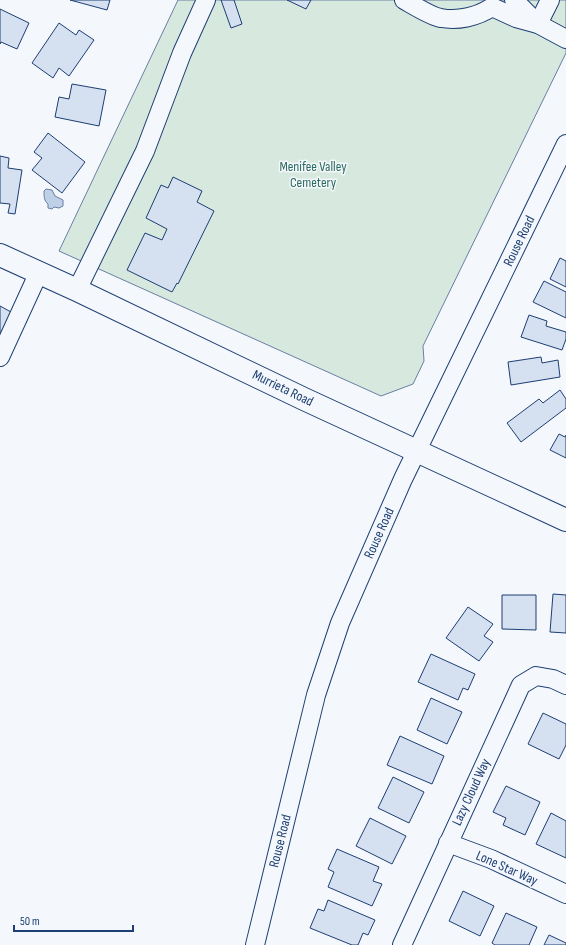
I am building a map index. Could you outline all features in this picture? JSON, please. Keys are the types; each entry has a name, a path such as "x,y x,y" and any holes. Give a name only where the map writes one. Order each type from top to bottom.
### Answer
{"main road":[{"name":"Murrieta Road","path":"0,255 566,520"}],"street":[{"path":"77,290 144,151 182,53 206,0"},
{"path":"404,0 440,18 462,19 482,13 493,4 516,18 538,24 566,40"},
{"path":"514,0 538,24"},
{"path":"538,24 550,0"},
{"name":"Rouse Road","path":"255,945 316,695 340,623 417,451 566,144"},
{"path":"0,357 39,272"},
{"name":"Lazy Cloud Way","path":"402,945 521,685 536,676 553,679 566,685"},
{"name":"Lone Star Way","path":"448,843 491,859 566,894"}],"green space":[{"name":"Menifee Valley Cemetery","path":"178,0 566,0 566,53 423,346 424,361 413,384 381,396 59,251"}],"water":[{"path":"46,189 52,190 55,196 63,200 63,206 59,208 54,207 52,209 48,208 48,204 44,197 44,191"}],"building":[{"path":"70,0 110,0 107,10"},
{"path":"221,0 234,0 242,24 231,28"},
{"path":"287,0 311,0 306,9"},
{"path":"0,9 29,23 17,49 1,42 0,44"},
{"path":"59,23 76,35 79,30 94,40 69,76 59,68 53,78 32,63"},
{"path":"72,84 106,90 99,126 55,117 59,97 69,99"},
{"path":"48,133 85,162 62,193 32,170 42,158 34,152"},
{"path":"0,156 9,158 8,168 22,170 15,214 8,213 10,204 0,203"},
{"path":"173,177 202,191 197,202 214,211 178,284 177,283 172,292 127,270 145,233 162,240 167,229 146,218 161,185 168,188"},
{"path":"560,258 566,261 566,287 550,279"},
{"path":"544,281 566,292 566,318 533,302"},
{"path":"0,306 11,312 0,336"},
{"path":"529,315 547,321 546,326 566,332 566,339 562,350 521,337"},
{"path":"541,357 542,363 558,360 560,377 511,385 508,362"},
{"path":"560,390 566,399 566,408 521,442 507,423 539,399 543,403"},
{"path":"559,434 565,437 566,435 566,458 550,450"},
{"path":"553,594 566,595 566,633 550,632"},
{"path":"502,595 536,595 536,630 502,629"},
{"path":"468,607 493,624 484,636 493,642 479,661 446,638"},
{"path":"431,654 475,674 468,690 463,688 458,700 418,682"},
{"path":"431,698 462,712 447,744 417,730"},
{"path":"543,713 566,724 566,745 559,759 528,744"},
{"path":"400,736 444,756 432,784 387,765"},
{"path":"393,777 424,792 409,823 378,808"},
{"path":"506,786 540,802 525,835 503,825 506,818 493,812"},
{"path":"551,813 566,821 566,858 536,844"},
{"path":"370,818 406,836 392,864 356,846"},
{"path":"337,849 379,867 373,881 382,884 372,906 328,887 334,872 328,869"},
{"path":"463,891 494,906 480,936 449,921"},
{"path":"328,900 375,920 368,935 363,933 358,945 352,945 310,928 318,909 324,911"},
{"path":"506,913 537,927 529,945 495,945 492,943"},
{"path":"549,935 566,943 566,945 544,945"}]}
